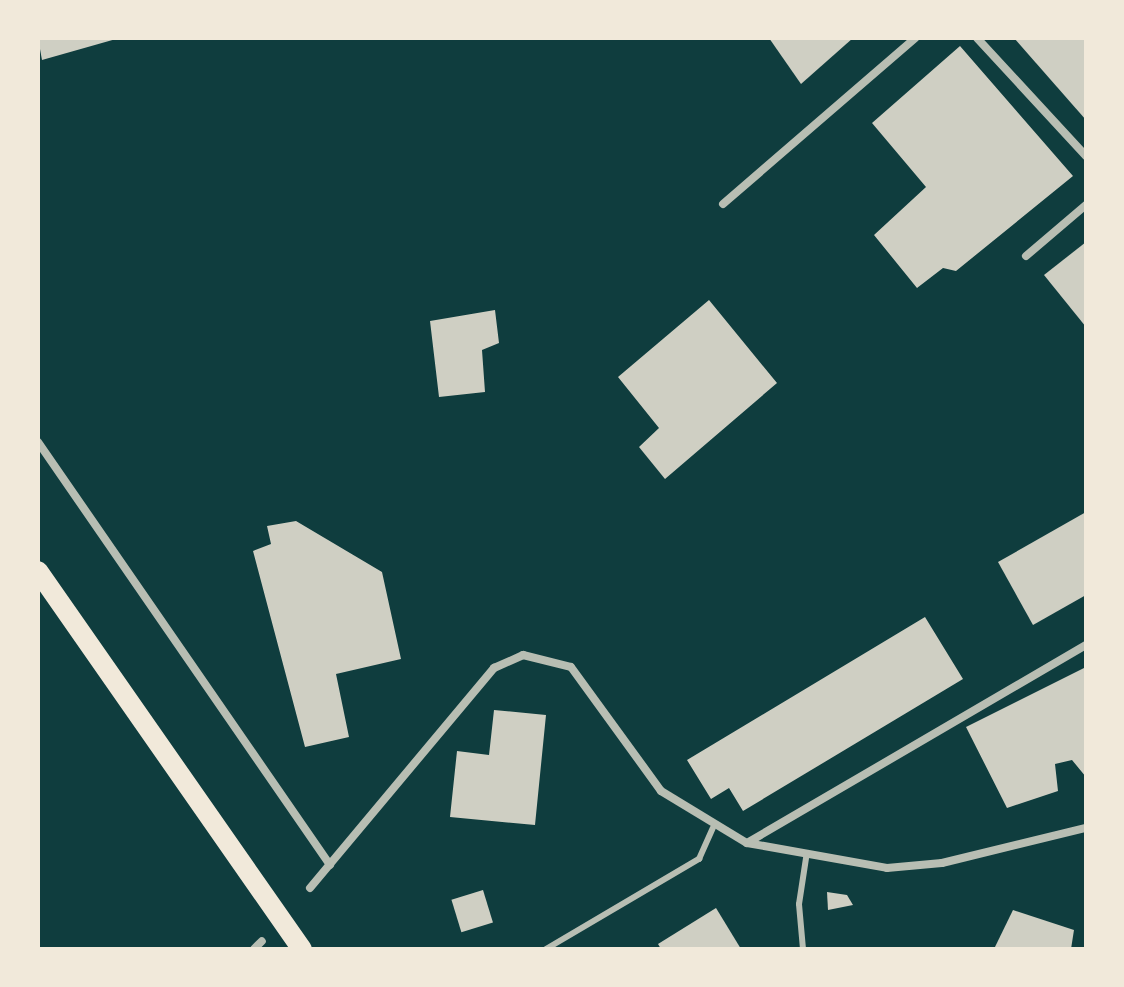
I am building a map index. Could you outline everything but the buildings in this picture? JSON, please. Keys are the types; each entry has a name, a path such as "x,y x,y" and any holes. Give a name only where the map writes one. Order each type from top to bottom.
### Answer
{"main road":[{"path":"38,572 302,949"}],"street":[{"path":"723,204 915,38"},
{"path":"977,38 1086,156"},
{"path":"1026,256 1086,205"},
{"path":"38,442 330,865"},
{"path":"747,843 1086,645"},
{"path":"310,888 494,668 523,655 571,667 641,770 713,828 747,843 806,858 887,868 942,863 1086,828"},
{"path":"254,949 262,941"}],"lane":[{"path":"546,949 699,859 713,828"},
{"path":"803,949 799,904 806,858"}]}
